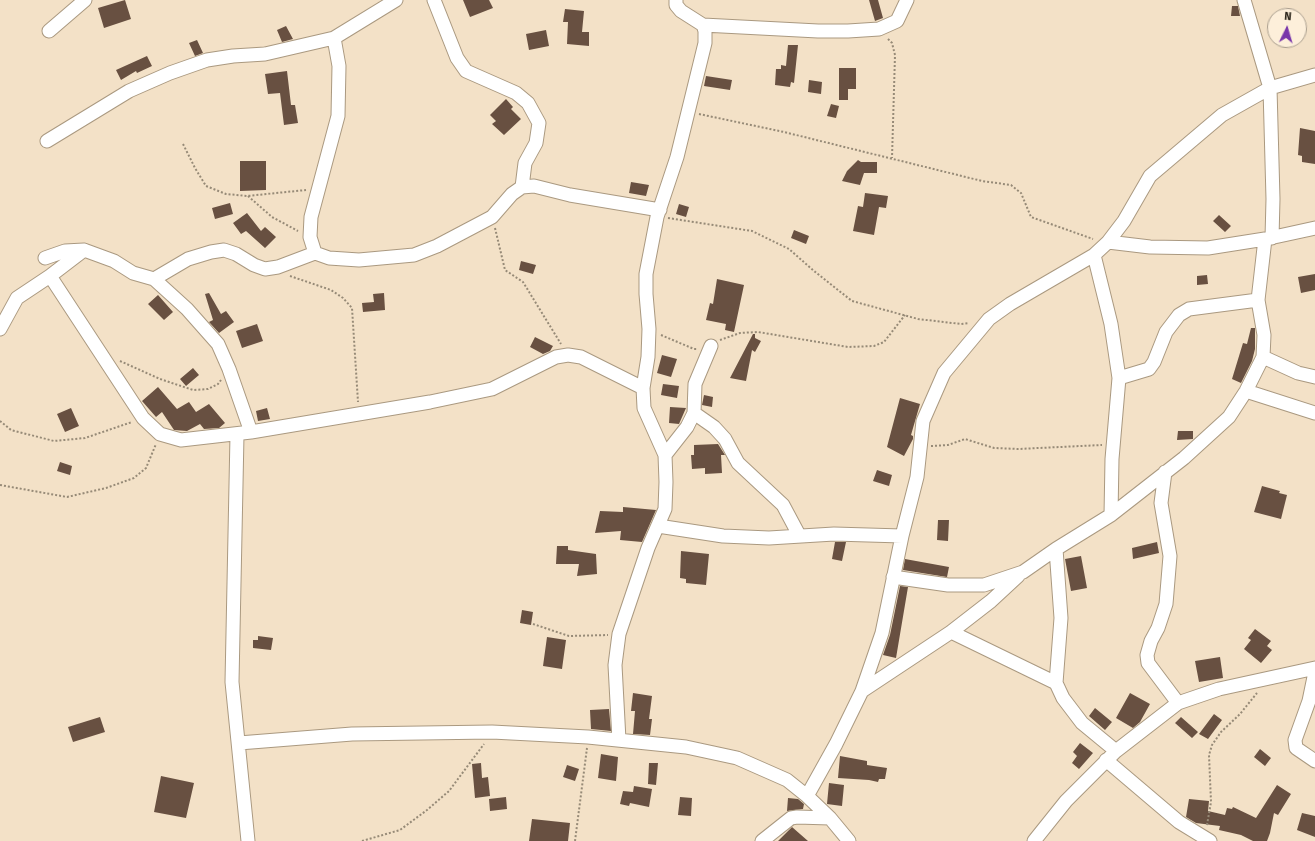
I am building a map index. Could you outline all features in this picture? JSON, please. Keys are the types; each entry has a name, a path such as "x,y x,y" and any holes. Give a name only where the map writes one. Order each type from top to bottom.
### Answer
{"street":[{"path":"49,32 85,0"},
{"path":"47,141 130,91 170,73 207,60 233,56 265,54 334,38 396,0"},
{"path":"434,0 457,58 466,71 516,93 528,103 539,123 536,143 525,163 522,188"},
{"path":"676,0 676,5 681,11 703,25 848,31 879,29 897,21 907,0"},
{"path":"862,691 952,632 991,601 1023,572 1056,549 1111,515 1184,458 1229,417 1246,392 1263,357 1264,335 1258,300 1258,284 1269,239 1273,199 1270,88 1244,0"},
{"path":"619,740 615,666 619,634 648,548 665,509 665,455 654,426 644,408 643,388 648,358 649,329 646,274 659,213 677,157 704,43 705,31 703,25"},
{"path":"315,253 310,237 311,217 338,116 339,66 334,38"},
{"path":"807,796 836,744 862,691 882,633 902,536 917,478 923,421 944,373 989,319 1010,304 1094,255 1108,242 1124,220 1150,176 1222,115 1270,88 1315,75"},
{"path":"154,279 188,259 224,250 236,254 254,265 265,269 278,267 315,253 329,258 359,260 414,255 437,246 492,217 512,194 522,188 534,186 659,213"},
{"path":"1108,242 1150,247 1208,248 1269,239 1315,228"},
{"path":"44,258 65,251 84,250 114,261 133,273 154,279 187,309 218,344 251,432"},
{"path":"0,329 17,298 50,276 84,250"},
{"path":"1094,255 1112,324 1119,378 1113,444 1111,515"},
{"path":"50,276 143,418 160,434 181,440 237,435 359,415 492,389 556,357 568,355 581,357 643,388"},
{"path":"1119,378 1149,369 1154,362 1166,332 1179,315 1189,309 1258,300"},
{"path":"665,455 687,427 694,413 695,384 710,346"},
{"path":"1263,357 1298,373 1315,377"},
{"path":"1246,392 1315,413"},
{"path":"694,413 714,427 726,439 738,463 783,505 799,535"},
{"path":"237,435 232,682 240,743 248,841"},
{"path":"1165,472 1161,503 1170,556 1166,604 1147,655 1148,662 1178,703"},
{"path":"658,526 723,536 769,538 834,534 902,536"},
{"path":"1056,549 1061,618 1056,683 1063,698 1082,723 1116,751"},
{"path":"894,577 948,586 984,585 1023,572"},
{"path":"952,632 1056,683"},
{"path":"1034,841 1066,801 1106,760 1178,703 1219,689 1315,668"},
{"path":"1315,672 1309,701 1295,740 1296,748 1315,761"},
{"path":"240,743 352,734 492,732 588,737 686,746 737,758 787,780 807,796 830,818 849,841"},
{"path":"1106,760 1179,822 1207,839"},
{"path":"762,841 797,816 830,818"}],"path":[{"path":"879,29 892,43 895,55 892,158"},
{"path":"687,111 784,132 975,180 1011,185 1021,193 1031,217 1064,227 1083,236 1108,242"},
{"path":"183,144 194,168 206,186 226,194 247,196 318,188"},
{"path":"247,196 272,217 310,237"},
{"path":"659,213 752,231 789,249 852,301 918,319 961,324 989,319"},
{"path":"492,217 505,270 523,282 568,355"},
{"path":"278,267 287,274 304,282 331,290 343,298 352,308 359,415"},
{"path":"649,329 694,349 710,346 725,337 740,333 758,332 840,346 874,346 884,342 905,315"},
{"path":"119,360 160,379 193,390 208,389 218,384 229,370"},
{"path":"0,421 11,430 54,441 86,438 143,418"},
{"path":"0,485 66,497 106,488 134,478 146,468 160,434"},
{"path":"920,448 948,445 965,439 994,448 1018,449 1113,444"},
{"path":"533,624 569,636 592,637 619,634"},
{"path":"1207,839 1211,802 1209,755 1212,745 1221,732 1240,714 1269,678"},
{"path":"362,841 400,830 427,810 449,791 465,772 492,732"},
{"path":"575,841 588,737"}],"building":[{"path":"125,0 131,19 104,28 98,8"},
{"path":"463,0 489,0 493,8 470,17"},
{"path":"869,0 878,0 883,18 875,21"},
{"path":"1232,6 1238,6 1240,16 1231,16"},
{"path":"565,9 584,11 582,32 589,32 589,46 567,44 568,22 563,22"},
{"path":"286,26 293,39 282,42 277,30"},
{"path":"546,30 549,46 529,50 526,34"},
{"path":"197,40 203,53 195,56 189,43"},
{"path":"788,45 798,45 794,83 791,82 790,87 775,85 776,69 781,69 781,65 786,66"},
{"path":"147,56 152,66 137,73 136,71 121,80 116,70"},
{"path":"839,68 856,68 856,89 848,89 848,100 839,100"},
{"path":"287,71 291,105 295,105 298,123 284,125 280,93 268,94 265,74"},
{"path":"706,76 732,80 730,90 704,86"},
{"path":"809,80 822,82 821,94 808,92"},
{"path":"506,99 513,107 511,109 521,119 504,135 492,124 496,121 490,115"},
{"path":"831,104 839,106 836,118 827,116"},
{"path":"1300,128 1315,131 1315,164 1302,162 1302,156 1298,155"},
{"path":"858,160 861,162 877,162 877,173 864,173 860,185 842,181 847,171"},
{"path":"240,161 266,161 266,190 240,191"},
{"path":"631,182 649,185 646,196 629,193"},
{"path":"865,193 888,196 886,208 879,207 874,235 853,231 858,206 863,207"},
{"path":"230,203 233,214 215,219 212,208"},
{"path":"679,204 689,207 686,217 676,214"},
{"path":"247,213 261,231 265,227 276,237 265,248 246,231 241,234 233,223"},
{"path":"1219,215 1231,226 1225,232 1213,221"},
{"path":"794,230 809,236 806,244 791,238"},
{"path":"521,261 536,265 533,274 519,270"},
{"path":"1315,274 1315,290 1301,293 1298,277"},
{"path":"1207,275 1208,284 1197,285 1197,276"},
{"path":"717,279 744,285 734,332 725,330 726,324 706,320 710,303 713,304"},
{"path":"209,293 221,314 226,311 234,322 219,333 209,322 213,320 205,294"},
{"path":"384,293 385,310 363,312 362,303 374,302 373,294"},
{"path":"158,295 173,312 164,320 148,304"},
{"path":"257,324 263,341 242,348 236,331"},
{"path":"1251,328 1255,328 1255,349 1252,361 1241,383 1232,379 1243,343 1247,344"},
{"path":"753,334 755,334 755,338 761,341 755,352 752,350 746,381 730,378"},
{"path":"535,337 553,346 550,351 543,354 530,347"},
{"path":"662,355 677,359 671,377 657,373"},
{"path":"193,368 199,375 186,386 180,379"},
{"path":"663,384 679,386 677,398 661,395"},
{"path":"158,387 177,409 189,402 196,412 209,404 225,423 219,428 204,429 200,424 187,431 174,430 162,412 156,417 142,401"},
{"path":"704,395 713,397 712,407 702,405"},
{"path":"900,398 920,404 911,435 913,436 913,439 904,456 887,447"},
{"path":"670,407 686,408 679,424 669,423"},
{"path":"71,408 79,426 65,432 57,414"},
{"path":"267,408 270,419 258,421 256,411"},
{"path":"1178,431 1193,431 1193,439 1177,440"},
{"path":"718,444 725,455 721,455 722,473 705,474 705,468 692,469 691,455 694,455 694,445"},
{"path":"60,462 72,466 70,475 57,471"},
{"path":"877,470 892,475 889,486 873,481"},
{"path":"1262,486 1280,491 1279,493 1287,495 1281,519 1254,512"},
{"path":"623,507 656,510 642,542 620,540 621,531 595,533 600,511 623,512"},
{"path":"938,520 949,520 948,541 937,540"},
{"path":"835,542 846,542 842,561 832,559"},
{"path":"1157,542 1159,553 1133,559 1132,548"},
{"path":"557,546 568,546 568,550 596,554 597,574 577,576 579,564 556,564"},
{"path":"681,551 709,554 706,585 686,583 686,579 680,578"},
{"path":"1081,556 1087,588 1071,591 1065,559"},
{"path":"905,559 949,567 947,577 903,570"},
{"path":"900,586 908,587 896,658 883,655 890,635"},
{"path":"522,610 533,612 531,625 520,623"},
{"path":"1255,629 1271,641 1267,646 1272,650 1261,663 1244,649 1251,640 1248,638"},
{"path":"258,636 273,638 271,650 253,648 253,640 258,640"},
{"path":"547,637 566,640 562,669 543,666"},
{"path":"1220,657 1223,678 1199,682 1195,661"},
{"path":"633,693 652,696 649,719 652,719 650,735 633,734 635,711 631,711"},
{"path":"1130,693 1150,704 1140,722 1133,728 1116,718"},
{"path":"1095,708 1112,722 1105,730 1089,716"},
{"path":"609,709 611,731 591,729 590,710"},
{"path":"1214,714 1222,720 1208,739 1199,734"},
{"path":"100,717 105,732 73,742 68,727"},
{"path":"1181,717 1198,732 1192,738 1175,723"},
{"path":"1080,743 1093,753 1079,769 1072,763 1077,756 1073,752"},
{"path":"1260,749 1271,758 1265,766 1254,757"},
{"path":"601,754 618,757 616,781 598,778"},
{"path":"840,756 867,761 867,765 887,768 885,779 879,779 878,782 838,778"},
{"path":"481,763 482,778 488,777 490,796 475,798 472,764"},
{"path":"649,763 658,763 656,785 648,784"},
{"path":"567,765 579,769 575,781 563,777"},
{"path":"161,776 194,783 186,818 154,812"},
{"path":"829,783 844,785 842,806 827,804"},
{"path":"1277,785 1291,794 1278,815 1274,813 1267,841 1253,841 1241,835 1219,830 1220,826 1196,823 1186,817 1189,799 1209,801 1208,811 1225,815 1227,808 1232,809 1233,807 1256,818"},
{"path":"634,786 652,789 649,807 630,803 629,806 620,804 623,791 633,792"},
{"path":"506,797 507,809 490,811 489,799"},
{"path":"680,797 692,798 691,816 678,815"},
{"path":"788,798 798,799 804,804 803,809 787,811"},
{"path":"1302,813 1315,816 1315,837 1297,830"},
{"path":"532,819 570,823 568,841 529,841"},
{"path":"792,827 808,841 778,841"}]}
